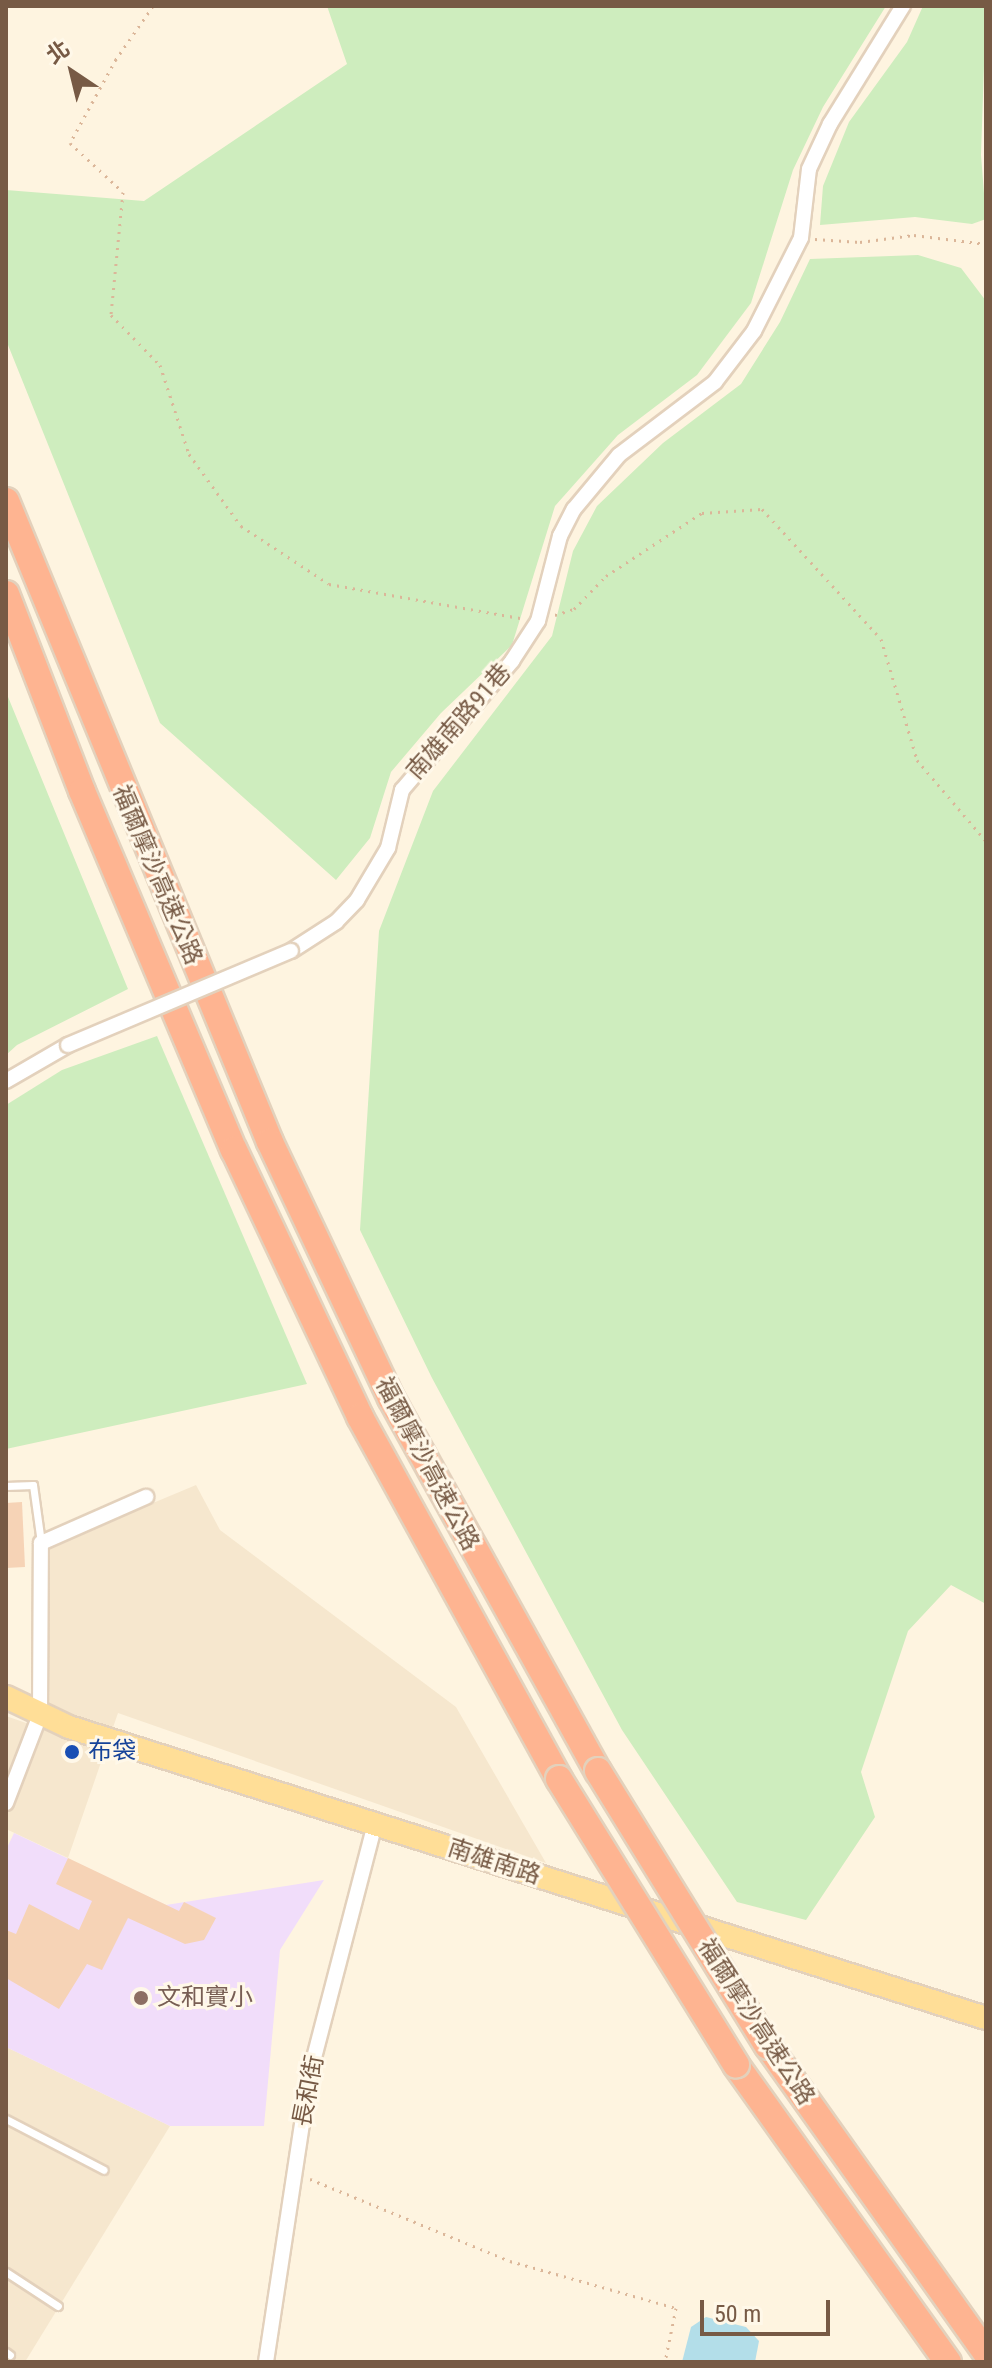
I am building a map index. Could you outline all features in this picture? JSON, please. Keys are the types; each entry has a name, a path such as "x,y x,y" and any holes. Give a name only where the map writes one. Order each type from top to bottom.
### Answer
{"highway":[{"name":"福爾摩沙高速公路","path":"6,501 270,1142 420,1453 598,1771 768,2046 986,2353"},
{"name":"福爾摩沙高速公路","path":"6,594 82,791 234,1150 360,1417 559,1779 736,2065 948,2362"}],"main road":[{"name":"南雄南路","path":"6,1697 40,1715 986,2018"}],"street":[{"path":"801,238 809,169 830,124 903,6"},
{"name":"南雄南路91巷","path":"6,1081 68,1045 291,951 336,922 357,900 388,848 402,790 512,661 538,621 560,536 574,509 619,455 715,382 754,331 801,238"},
{"path":"6,1803 40,1715 41,1543 146,1497"},
{"name":"長和街","path":"266,2362 309,2077 375,1824"}],"lane":[{"path":"6,1486 33,1485 41,1543"},
{"path":"6,2119 104,2170"},
{"path":"6,2272 58,2306"}],"path":[{"path":"153,6 116,59 70,143 123,192 111,315 160,365 189,454 241,526 329,584 538,621 574,609 606,576 702,513 762,509 881,639 917,760 986,841"},
{"path":"801,238 860,242 914,235 986,244"},
{"path":"295,2173 510,2261 676,2308 665,2362"}],"shaded area":[{"path":"196,1485 220,1530 456,1707 546,1863 118,1713 68,1858 6,1829 6,1716 46,1730 48,1547"},
{"name":"文和實小","path":"14,1833 166,1905 324,1880 280,1950 264,2126 170,2126 6,2047 6,1850"},
{"path":"6,2047 170,2126 25,2362 6,2362"}],"green space":[{"path":"327,6 886,6 823,107 793,170 751,303 697,375 618,435 555,506 512,645 441,713 391,772 370,838 336,880 160,723 6,340 6,190 144,201 347,64"},
{"path":"923,6 986,6 981,155 986,219 972,224 915,217 820,225 823,186 849,122 907,42"},
{"path":"918,255 961,268 986,301 986,1604 951,1585 908,1631 861,1772 875,1817 806,1920 737,1902 622,1730 432,1378 360,1230 379,931 433,791 552,636 573,551 597,506 663,443 741,384 780,322 810,259"},
{"path":"6,692 128,989 17,1045 6,1055"},
{"path":"157,1036 307,1384 6,1449 6,1105 62,1070"}],"water":[{"path":"706,2317 746,2327 759,2341 755,2362 682,2362 691,2327"}],"building":[{"path":"22,1502 25,1567 6,1568 6,1503"},
{"path":"68,1858 179,1911 184,1902 216,1918 204,1940 185,1944 128,1918 102,1970 87,1964 59,2009 6,1978 6,1930 16,1934 29,1904 79,1930 92,1901 56,1884"}],"place":[{"name":"布袋","path":"72,1752"},
{"name":"文和實小","path":"141,1998"}]}
